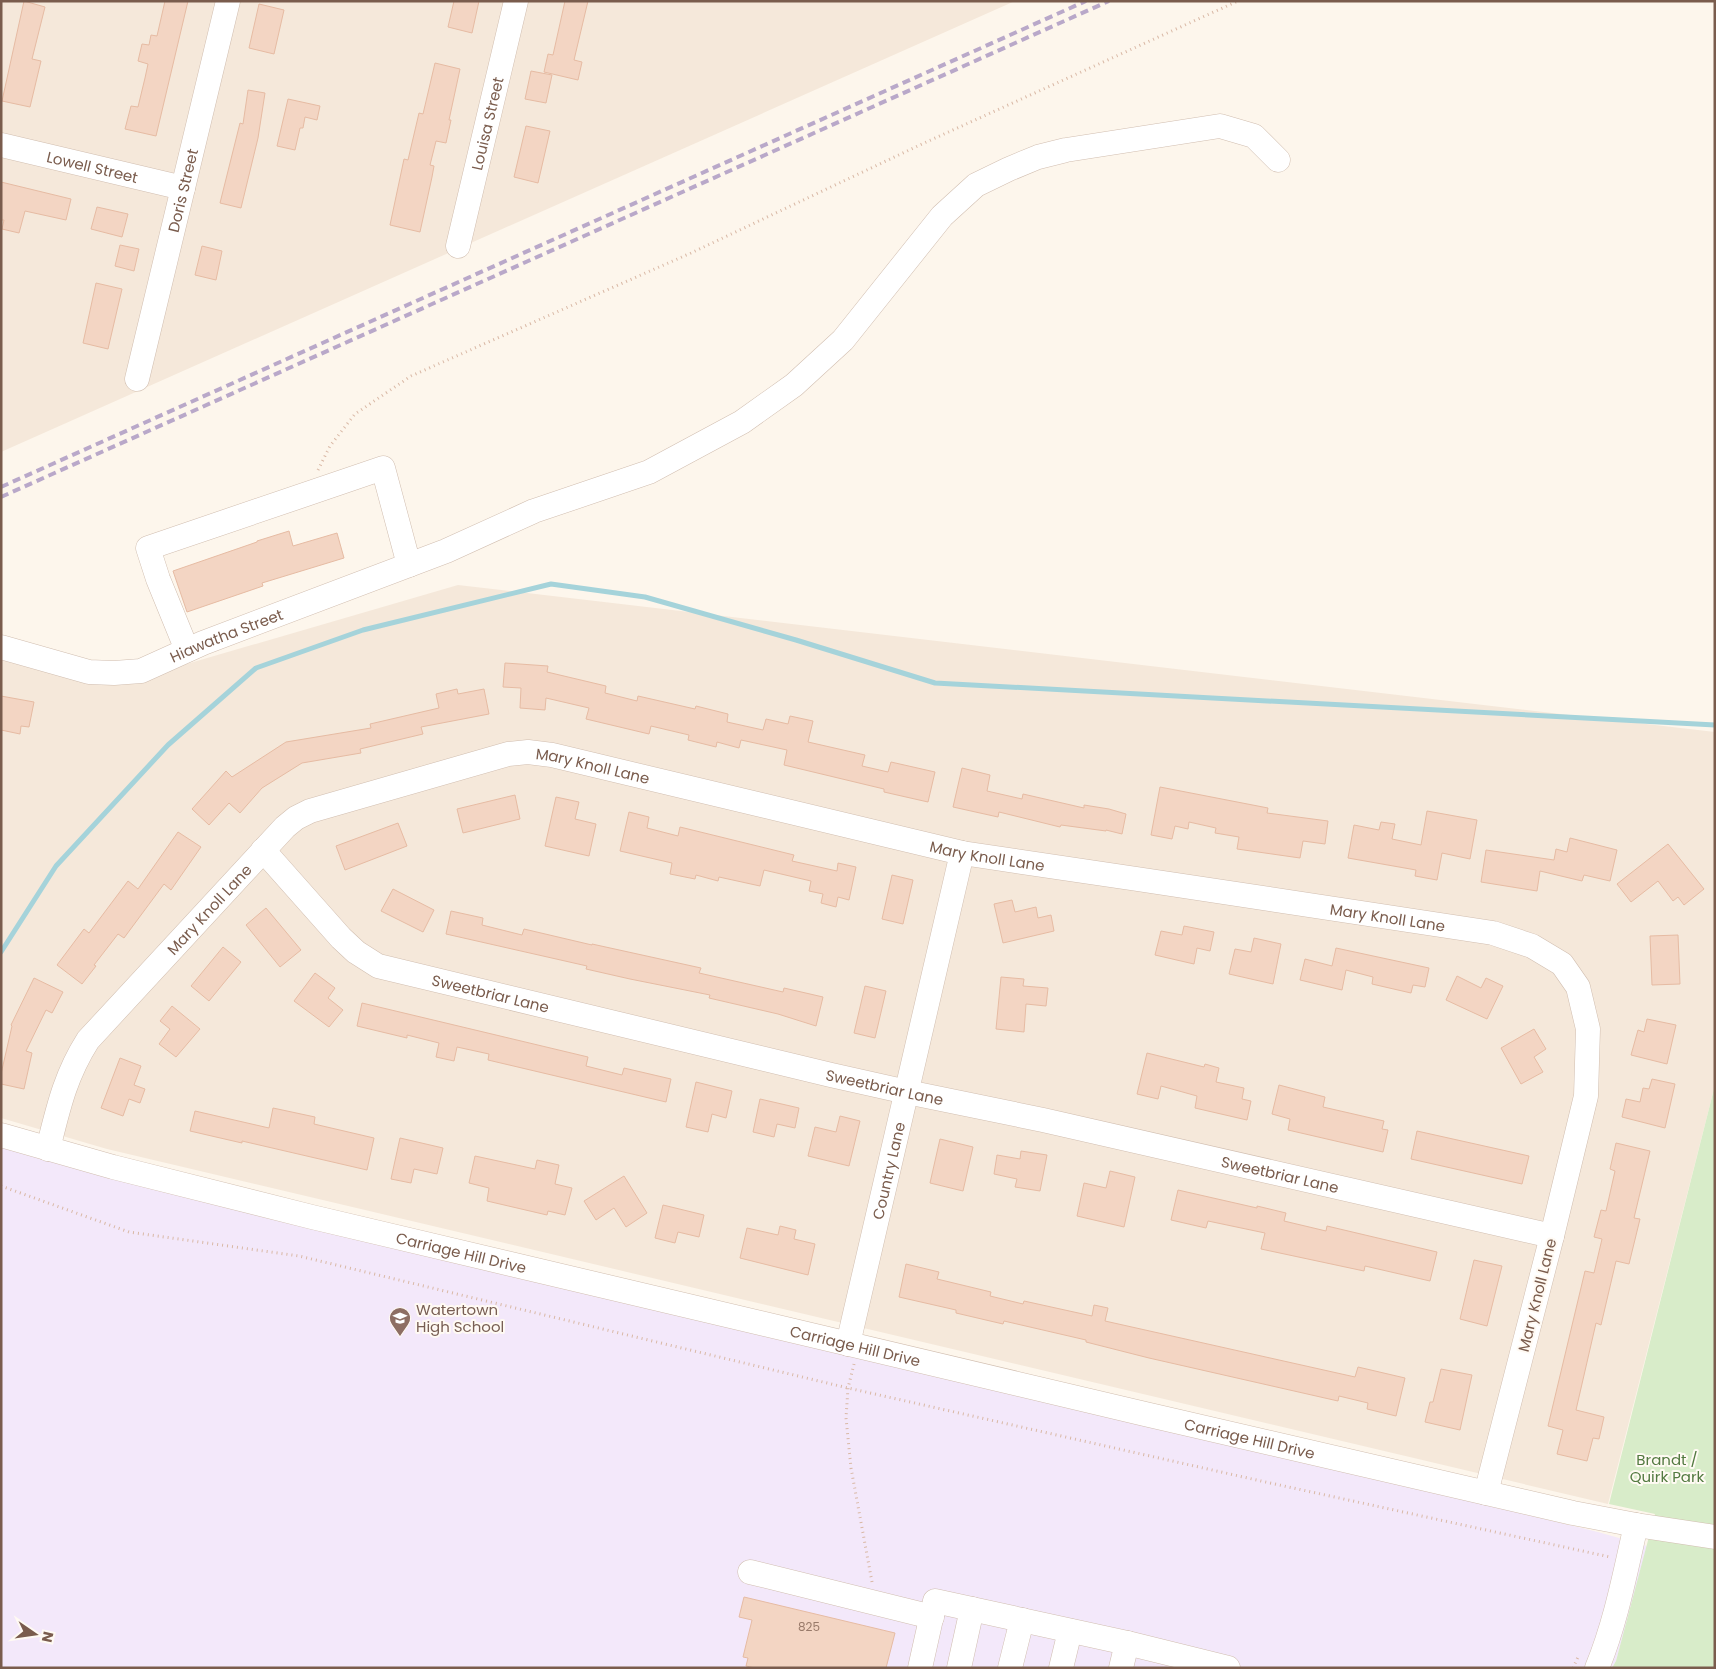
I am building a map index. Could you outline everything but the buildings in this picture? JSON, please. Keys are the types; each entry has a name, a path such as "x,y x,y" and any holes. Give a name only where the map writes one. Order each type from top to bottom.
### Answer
{"street":[{"name":"Doris Street","path":"137,379 228,1"},
{"name":"Louisa Street","path":"458,246 516,1"},
{"name":"Hiawatha Street","path":"1,647 89,672 140,671 187,650 446,551 534,511 649,472 742,422 794,385 843,340 942,216 976,185 1038,157 1066,150 1220,126 1254,136 1278,160"},
{"name":"Lowell Street","path":"1,145 183,188"},
{"path":"187,650 158,579 148,548 383,468 409,565"},
{"name":"Mary Knoll Lane","path":"48,1150 67,1078 76,1058 88,1040 285,827 310,810 508,754 528,752 552,755 962,853 1493,933 1532,946 1562,964 1578,987 1588,1029 1586,1096 1486,1493"},
{"name":"Sweetbriar Lane","path":"263,850 341,938 356,952 378,966 907,1092 1052,1122 1552,1236"},
{"name":"Country Lane","path":"853,1345 907,1092 962,853"},
{"name":"Carriage Hill Drive","path":"1,1135 113,1168 853,1345 1573,1513 1715,1537"},
{"path":"1597,1668 1607,1644 1620,1597 1636,1525"},
{"path":"750,1572 932,1617"},
{"path":"920,1668 935,1601 1127,1643 1228,1668"},
{"path":"958,1668 972,1609"},
{"path":"1010,1668 1022,1620"},
{"path":"1061,1668 1070,1631"},
{"path":"1121,1668 1127,1643"}],"path":[{"path":"308,494 330,446 355,414 411,376 691,253 922,144 1238,1"},
{"path":"1,1186 129,1232 299,1256 848,1388 1271,1483 1628,1560"},
{"path":"853,1345 846,1418 852,1468 876,1604"}],"shaded area":[{"path":"1,1 1015,1 1,452"},
{"path":"458,585 1715,732 1715,1085 1608,1504 107,1149 1,1118 1,654 149,675"},
{"name":"Watertown High School","path":"1,1142 1598,1532 1647,1546 1616,1661 1612,1668 1,1668"}],"green space":[{"name":"Brandt / Quirk Park","path":"1715,1085 1715,1668 1612,1668 1616,1661 1655,1514 1609,1504"}],"waterway":[{"path":"1,952 56,866 168,745 256,668 363,630 551,584 645,597 796,640 935,683 1715,725"}],"railway":[{"path":"1,487 1086,1"},
{"path":"1,497 1109,1"}],"place":[{"name":"Watertown High School","path":"400,1337"}]}
